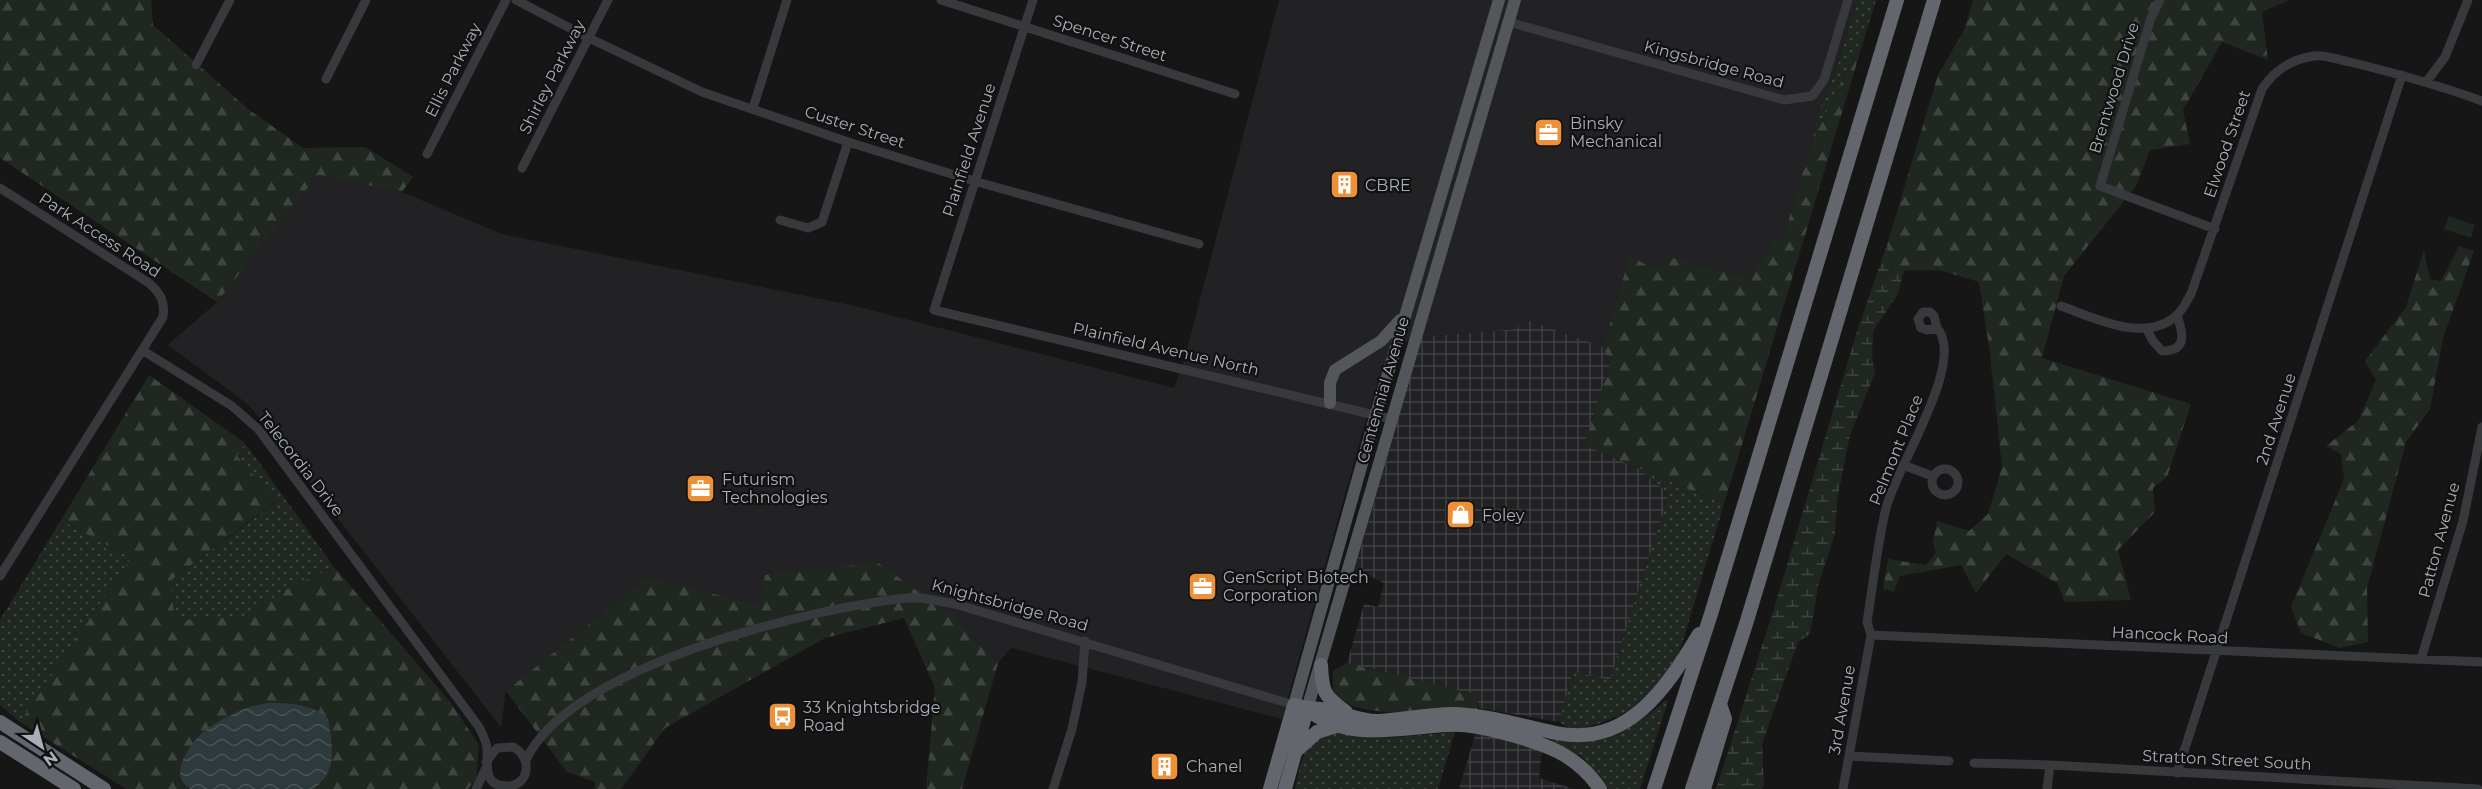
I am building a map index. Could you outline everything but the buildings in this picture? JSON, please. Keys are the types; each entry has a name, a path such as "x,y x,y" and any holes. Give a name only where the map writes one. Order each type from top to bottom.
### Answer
{"highway":[{"path":"1654,789 1711,614 1897,0"},
{"path":"1692,789 1746,624 1934,0"},
{"path":"1301,707 1381,721 1454,714 1509,722 1558,734 1579,735 1599,732 1626,721 1653,702 1678,669 1711,614"},
{"path":"1321,665 1322,687 1326,696 1355,718"},
{"path":"1704,789 1725,719 1720,704"},
{"path":"1301,707 1318,718 1360,730 1377,731 1464,725 1540,742 1578,764 1592,777 1600,789"},
{"name":"Centennial Avenue","path":"1285,789 1296,752 1301,707"},
{"name":"Centennial Avenue","path":"1270,789 1301,707"},
{"path":"0,722 104,789"},
{"path":"1296,752 1317,732 1341,725"},
{"path":"0,742 74,789"}],"main road":[{"name":"Centennial Avenue","path":"1301,707 1376,414 1499,0"},
{"name":"Centennial Avenue","path":"1301,707 1321,665 1391,418 1515,0"},
{"path":"1330,403 1330,383 1335,370 1381,341 1393,331 1406,312"}],"street":[{"path":"196,65 230,0"},
{"path":"326,79 366,0"},
{"name":"Ellis Parkway","path":"427,154 506,0"},
{"name":"Custer Street","path":"516,0 702,92 848,142 974,181 1199,244"},
{"name":"Shirley Parkway","path":"522,168 608,0"},
{"path":"753,108 787,0"},
{"name":"Spencer Street","path":"941,0 1235,94"},
{"name":"Plainfield Avenue","path":"934,310 1033,0"},
{"name":"Kingsbridge Road","path":"1509,22 1784,100 1812,96 1824,80 1848,0"},
{"name":"Brentwood Drive","path":"2160,0 2151,18 2100,186 2215,229"},
{"path":"2427,81 2445,57 2468,0"},
{"name":"Elwood Street","path":"2177,315 2191,294 2215,229 2242,142 2262,90 2271,76 2299,59 2317,55 2427,81 2482,101"},
{"name":"2nd Avenue","path":"2177,773 2402,75"},
{"path":"780,220 808,228 813,228 822,222 848,142"},
{"name":"Park Access Road","path":"0,188 149,283 159,292 165,303 163,317 142,350"},
{"path":"2061,306 2116,325 2146,328 2156,327 2177,315 2183,338 2181,344 2173,350 2162,351 2146,328"},
{"name":"Plainfield Avenue North","path":"934,310 1391,418"},
{"name":"Pelmont Place","path":"1871,636 1867,622 1886,506 1938,386 1945,361 1944,340 1937,328"},
{"path":"0,576 142,350"},
{"name":"Telecordia Drive","path":"142,350 232,406 259,430 479,727 488,748 486,765"},
{"name":"Patton Avenue","path":"2421,659 2463,521 2482,427"},
{"path":"1903,465 1932,476"},
{"name":"Knightsbridge Road","path":"526,760 533,746 545,733 589,697 645,666 782,621 887,600 922,598 940,600 1085,641 1301,707"},
{"name":"Hancock Road","path":"1871,636 2482,662"},
{"name":"3rd Avenue","path":"1843,789 1871,636"},
{"path":"1053,789 1072,729 1083,682 1085,641"},
{"name":"Telecordia Drive","path":"479,727 497,742 511,746"},
{"name":"Knightsbridge Road","path":"511,746 523,744 545,733"},
{"path":"476,789 486,765 497,748 511,746 523,754 527,766 523,778 515,784 499,788 491,780 486,765"},
{"path":"1849,756 1949,761"},
{"name":"Stratton Street South","path":"1974,763 2050,765 2314,784 2478,789"},
{"path":"2047,789 2050,765"}],"shaded area":[{"path":"1279,0 1857,0 1837,68 1818,113 1811,145 1785,232 1771,245 1750,279 1674,258 1653,269 1630,255 1603,347 1521,318 1517,329 1422,337 1390,346 1365,423 1282,719 1011,648 998,663 956,619 759,605 647,577 506,691 501,727 249,405 168,345 217,302 318,175 402,192 502,234 851,305 1174,388 1184,360"},
{"path":"1521,318 1603,347 1610,364 1584,445 1638,468 1669,494 1610,681 1573,672 1559,722 1478,708 1477,695 1347,663 1364,604 1378,607 1384,583 1355,569 1422,337 1517,329"},
{"path":"1476,732 1542,748 1539,778 1574,789 1459,789"}],"green space":[{"path":"0,0 151,0 153,25 248,109 303,148 365,147 413,177 402,192 318,175 217,302 0,158"},
{"path":"1857,0 1876,0 1868,26 1811,145 1818,113 1837,68"},
{"path":"1973,0 2289,0 2262,12 2268,60 2222,42 2183,110 2190,144 2150,150 2136,186 2064,276 2042,358 2191,404 2167,477 2153,488 2155,512 2118,550 2131,600 2065,602 2057,583 2006,554 1976,593 1961,565 1900,576 1894,592 1883,589 1888,559 1926,565 1936,552 1933,543 1937,521 1969,531 1988,514 2002,467 1990,353 1979,282 1939,270 1891,271 1887,245 1938,75 1964,30"},
{"path":"1868,26 1724,504 1584,445 1610,364 1603,347 1630,255 1653,269 1674,258 1750,279 1771,245 1785,232 1811,145"},
{"path":"2449,216 2475,225 2471,238 2444,229"},
{"path":"1887,245 1891,271 1904,271 1898,294 1873,331 1872,355 1875,373 1850,435 1837,501 1835,534 1819,582 1810,634 1798,642 1762,744 1764,785 1762,789 1716,789 1772,615 1856,334"},
{"path":"2459,246 2474,251 2443,338 2430,409 2406,442 2367,588 2368,642 2340,648 2301,633 2291,607 2344,479 2341,454 2326,446 2358,421 2376,380 2365,361 2406,307 2424,250 2430,279 2441,281"},
{"path":"149,375 245,443 237,456 276,501 170,581 175,620 245,617 287,589 334,567 451,703 479,745 476,779 468,789 314,789 324,781 183,785 190,789 126,789 20,722 131,558 61,520"},
{"path":"245,443 334,567 287,589 245,617 175,620 170,581 276,502 237,456"},
{"path":"1638,468 1724,504 1679,654 1664,681 1636,708 1601,723 1574,731 1559,722 1573,672 1610,680 1669,494"},
{"path":"61,520 131,558 20,722 0,705 0,620"},
{"path":"877,562 956,619 998,663 962,789 926,789 935,688 904,618 825,638 665,728 621,789 594,789 595,782 567,772 506,691 647,577 759,605 765,575"},
{"path":"1347,663 1477,695 1477,711 1401,713 1356,707 1333,691 1333,671"},
{"path":"1666,700 1668,701 1640,789 1608,789 1600,776 1579,754 1577,757 1549,740 1583,739 1612,733 1639,721"},
{"path":"1331,731 1385,738 1455,732 1438,789 1295,789 1304,754 1313,743"}],"water":[{"path":"267,703 299,705 313,709 328,718 332,757 327,774 322,781 314,789 190,789 184,783 180,769 186,753 202,733 239,711"}],"place":[{"name":"Binsky Mechanical","path":"1549,132"},
{"name":"CBRE","path":"1344,185"},
{"name":"Futurism Technologies","path":"701,488"},
{"name":"Foley","path":"1461,515"},
{"name":"GenScript Biotech Corporation","path":"1202,586"},
{"name":"33 Knightsbridge Road","path":"782,716"},
{"name":"Chanel","path":"1165,766"}]}
